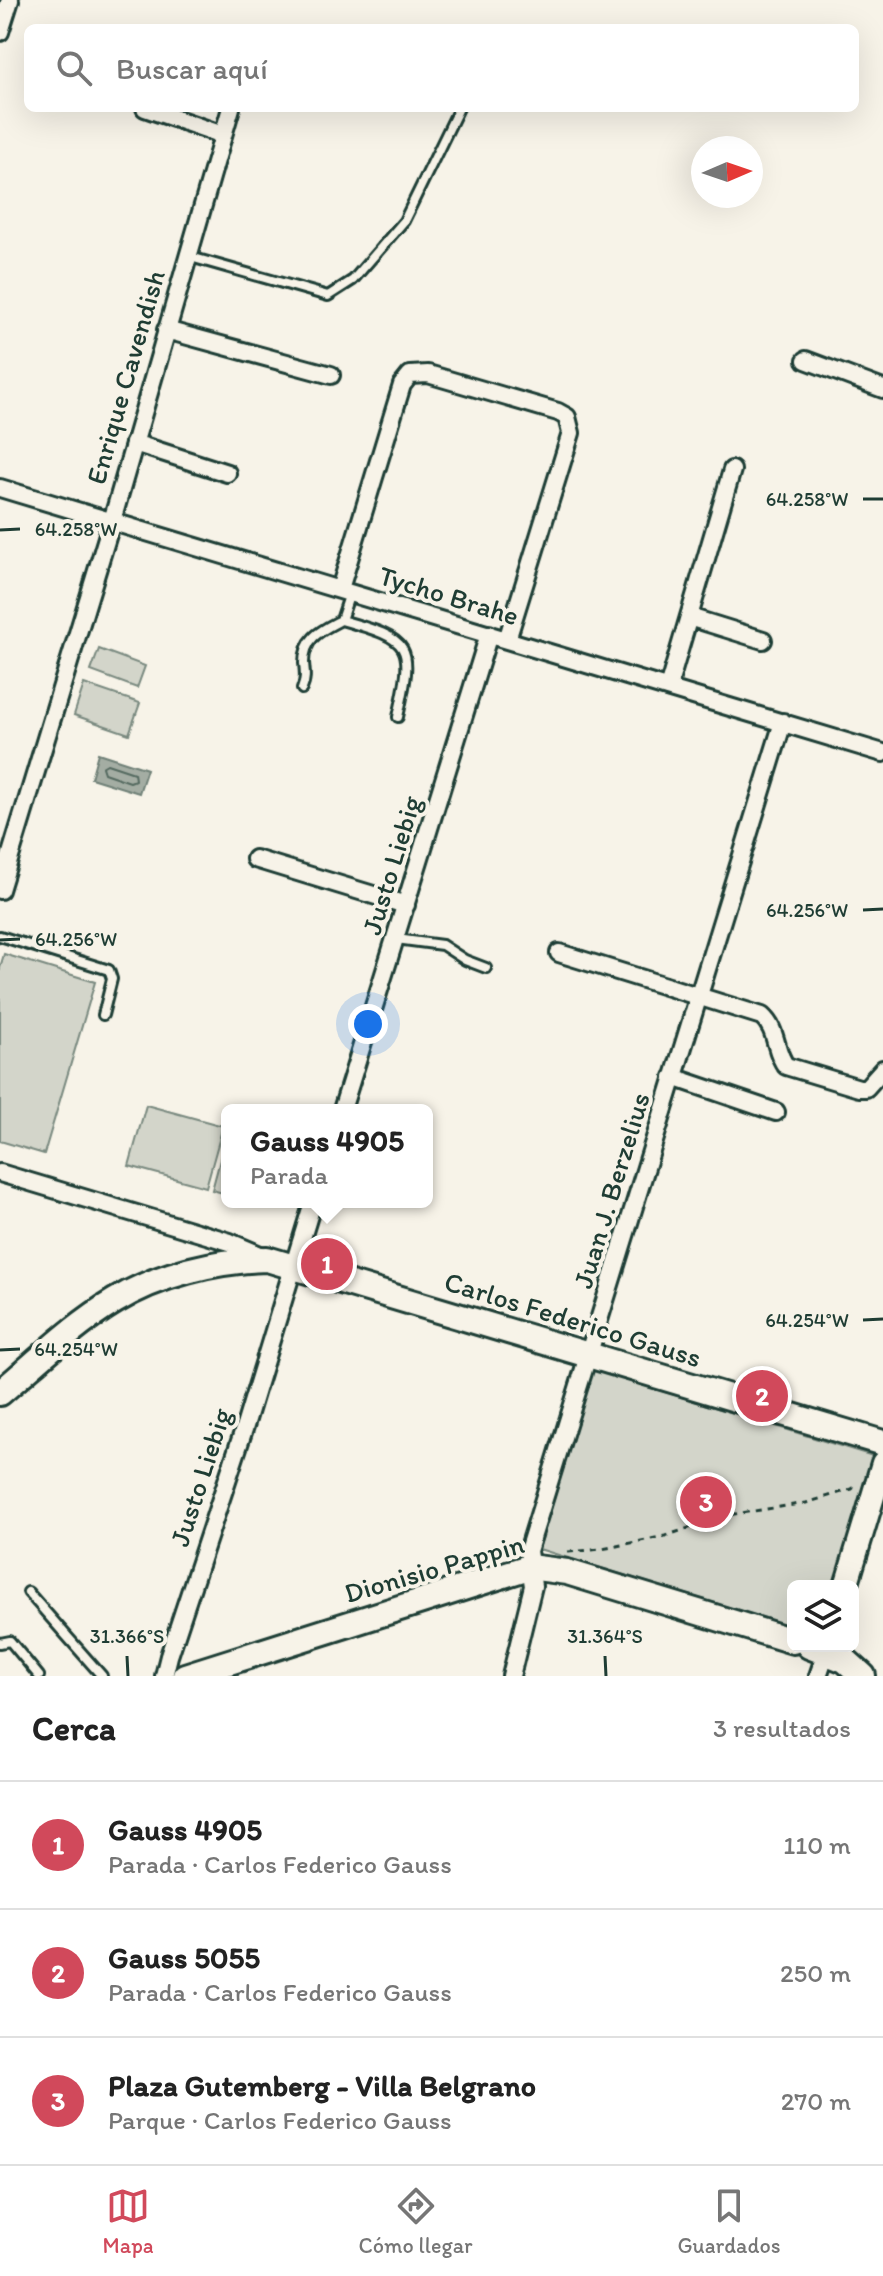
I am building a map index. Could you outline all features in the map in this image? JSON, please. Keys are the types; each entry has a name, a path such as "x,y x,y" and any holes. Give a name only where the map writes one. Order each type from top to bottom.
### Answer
{"main road":[{"path":"0,1393 84,1322 116,1300 157,1280 217,1264 246,1260 284,1263"},
{"name":"Carlos Federico Gauss","path":"284,1263 883,1443"},
{"path":"848,1580 883,1463"},
{"name":"Dionisio Pappin","path":"186,1676 529,1567 567,1572 787,1639"},
{"path":"829,1652 853,1664 863,1676"}],"street":[{"path":"0,32 10,0"},
{"path":"157,112 223,135"},
{"name":"Enrique Cavendish","path":"0,890 112,521 230,112"},
{"path":"166,330 331,375"},
{"path":"806,360 883,389"},
{"path":"345,590 402,385 410,375 428,374 558,412 567,417 571,433 507,640"},
{"path":"134,443 227,473"},
{"path":"668,688 732,470"},
{"name":"Tycho Brahe","path":"0,488 883,753"},
{"path":"689,617 763,640"},
{"name":"Justo Liebig","path":"344,1104 489,634"},
{"name":"Juan J. Berzelius","path":"511,1676 533,1586 528,1551 783,722"},
{"path":"255,859 406,905"},
{"path":"559,953 762,1016 771,1024 781,1060 786,1066 859,1088 866,1088 883,1069"},
{"path":"673,1077 776,1112"},
{"name":"Carlos Federico Gauss","path":"0,1173 205,1235 284,1263"},
{"name":"Justo Liebig","path":"164,1676 245,1426 284,1263 310,1208"},
{"path":"205,1235 220,1246 222,1253 217,1264"},
{"path":"818,1676 821,1652"}],"lane":[{"path":"187,256 328,296 353,280 404,221 457,112"},
{"path":"341,620 345,590"},
{"path":"302,689 305,682 304,660 310,639 341,620 393,636 406,656 408,670 398,717"},
{"path":"0,936 109,970 112,979 103,1015"},
{"path":"396,939 442,945 465,960 486,968"},
{"path":"28,1592 102,1676"},
{"path":"0,1643 10,1641 39,1676"}],"path":[{"path":"560,1552 602,1549 665,1536 728,1515 806,1503 852,1489 861,1481"}],"shaded area":[{"path":"99,649 145,666 137,688 91,671"},
{"path":"84,684 140,703 129,734 74,715"},
{"path":"4,954 95,982 44,1154 0,1141 0,968"},
{"path":"146,1105 221,1125 206,1187 129,1166"},
{"path":"221,1156 221,1192 212,1190"},
{"path":"593,1370 873,1456 836,1580 787,1580 787,1625 539,1549"}],"water":[{"path":"98,753 147,769 139,793 91,778"}],"place":[{"name":"Gauss 4905","path":"327,1264"},
{"name":"Gauss 5055","path":"762,1396"},
{"name":"Plaza Gutemberg - Villa Belgrano","path":"706,1502"}]}
